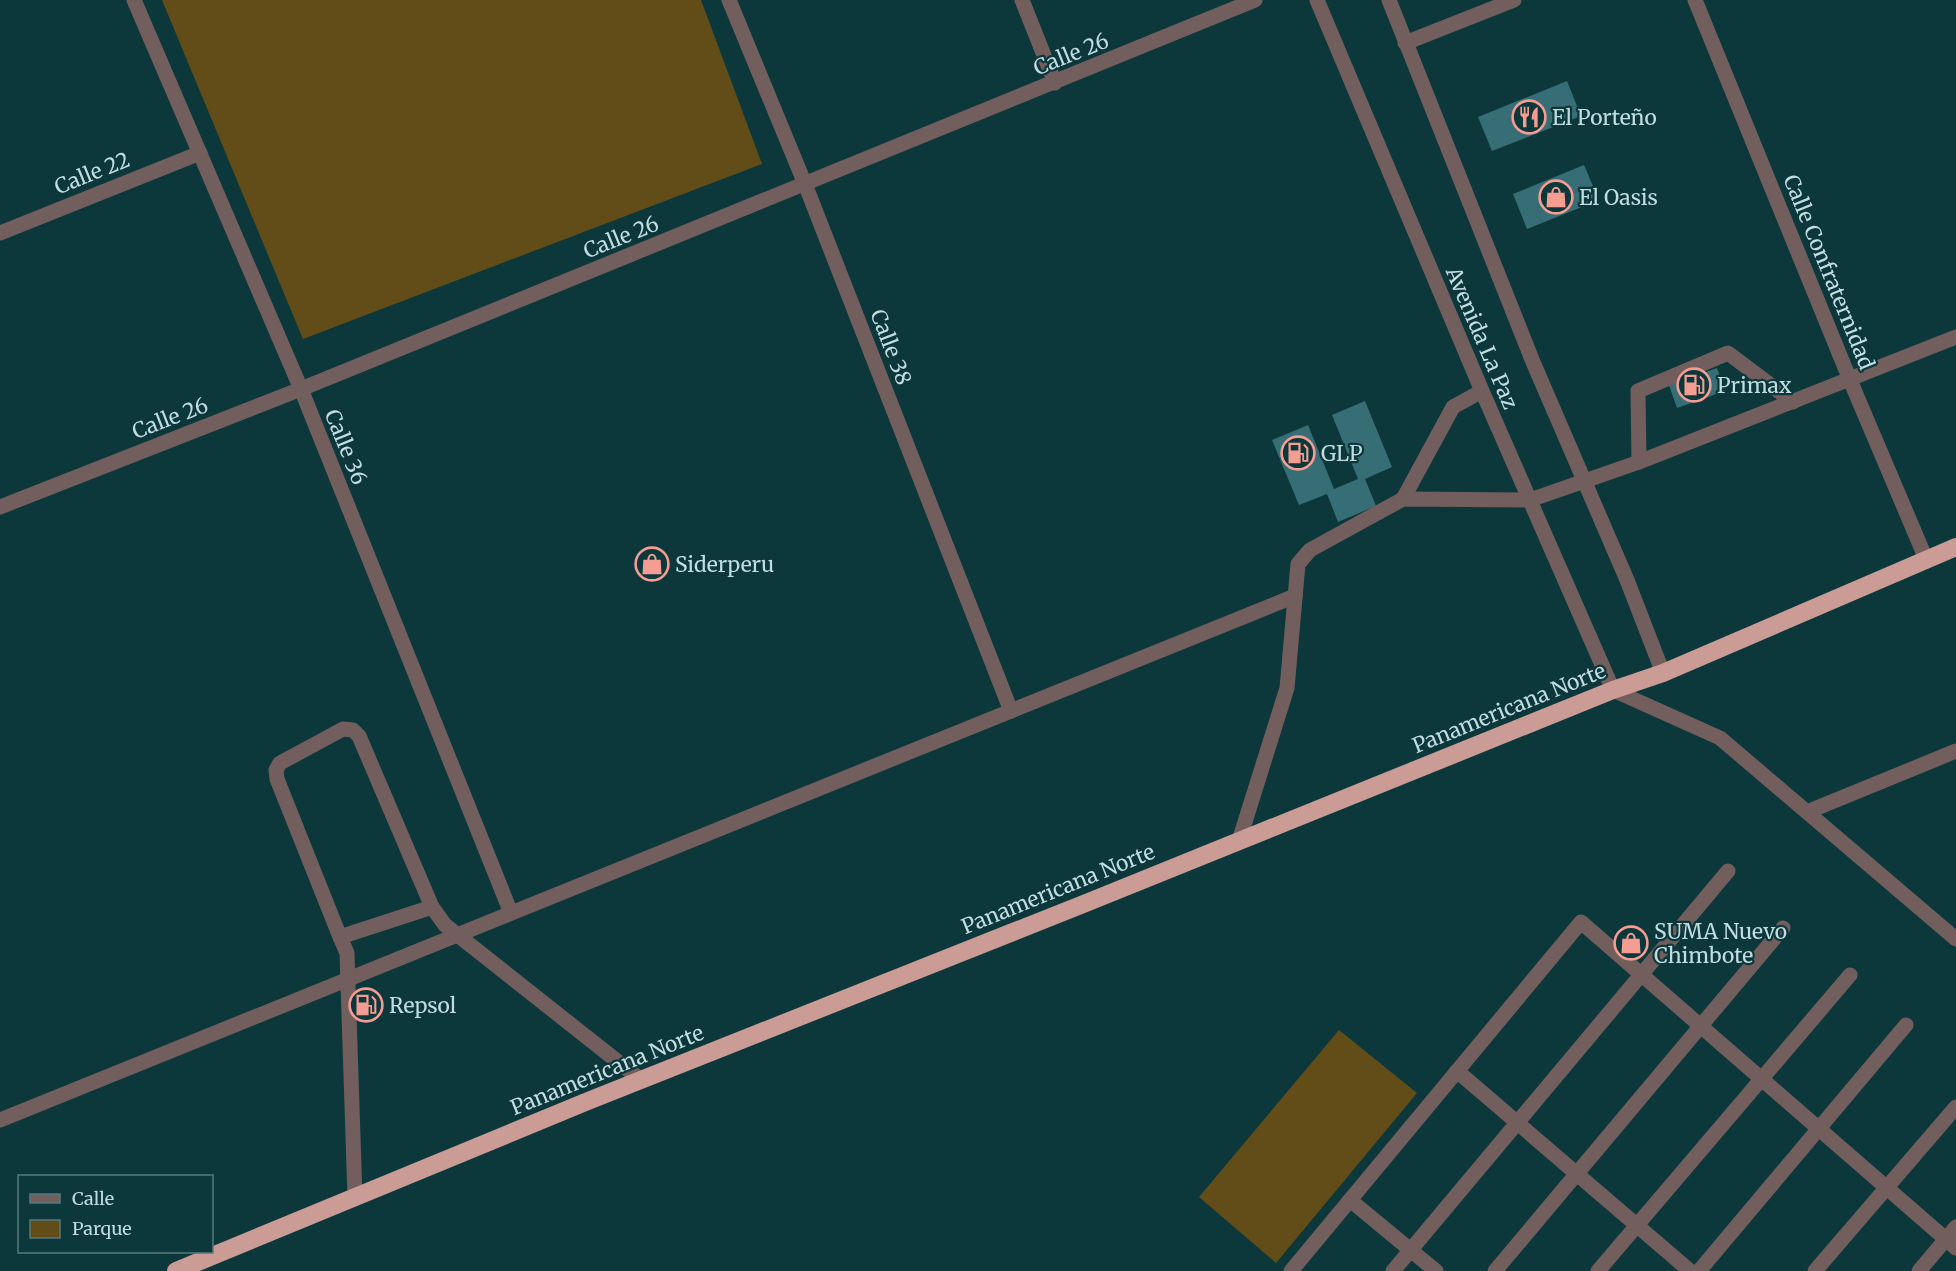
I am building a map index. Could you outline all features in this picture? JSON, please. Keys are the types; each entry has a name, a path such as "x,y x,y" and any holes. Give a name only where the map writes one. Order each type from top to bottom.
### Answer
{"highway":[{"name":"Panamericana Norte","path":"176,1271 641,1080 1613,690 1663,673 1956,547"}],"street":[{"name":"Calle 36","path":"134,0 301,389 511,913"},
{"name":"Calle 38","path":"729,0 805,184 1011,711"},
{"path":"1022,0 1055,83"},
{"name":"Calle 26","path":"0,507 301,389 1255,0"},
{"name":"Avenida La Paz","path":"1317,0 1482,391 1613,690"},
{"name":"Avenida La Paz","path":"1389,0 1533,362 1627,580 1663,673"},
{"path":"1405,43 1514,0"},
{"name":"Calle Confraternidad","path":"1695,0 1850,380 1926,559"},
{"name":"Calle 22","path":"0,233 200,153"},
{"path":"1239,841 1287,688 1298,564 1310,550 1403,499 1530,500 1639,462 1956,337"},
{"path":"1639,462 1638,391 1728,353 1794,402"},
{"path":"1403,499 1453,407 1482,391"},
{"path":"0,1120 1295,596"},
{"path":"1613,690 1720,738 1956,939"},
{"path":"355,1198 347,953 277,779 276,770 280,763 343,729 353,730 359,736 432,907 445,925 641,1080"},
{"path":"1807,812 1956,750"},
{"path":"1393,1271 1728,872"},
{"path":"340,937 432,907"},
{"path":"1291,1271 1581,922 1887,1188 1953,1238 1919,1271"},
{"path":"1495,1271 1783,928"},
{"path":"1598,1271 1850,975"},
{"path":"1699,1271 1906,1025"},
{"path":"1457,1071 1690,1271"},
{"path":"1815,1271 1956,1107"},
{"path":"1350,1200 1436,1271"}],"green space":[{"path":"162,0 701,0 762,164 303,339"},
{"path":"1339,1030 1417,1093 1276,1263 1199,1197"}],"building":[{"name":"El Porteño","path":"1567,81 1581,116 1492,151 1478,117"},
{"name":"El Oasis","path":"1584,165 1599,200 1527,229 1513,194"},
{"path":"1717,368 1725,391 1677,408 1669,385"},
{"name":"GLP","path":"1365,401 1392,467 1365,479 1376,506 1338,522 1327,494 1299,505 1272,440 1308,425 1334,489 1358,479 1332,415"}],"place":[{"name":"El Porteño","path":"1529,117"},
{"name":"El Oasis","path":"1556,197"},
{"name":"Primax","path":"1694,385"},
{"name":"GLP","path":"1298,453"},
{"name":"Siderperu","path":"652,564"},
{"name":"SUMA Nuevo Chimbote","path":"1631,943"},
{"name":"Repsol","path":"366,1005"}]}
